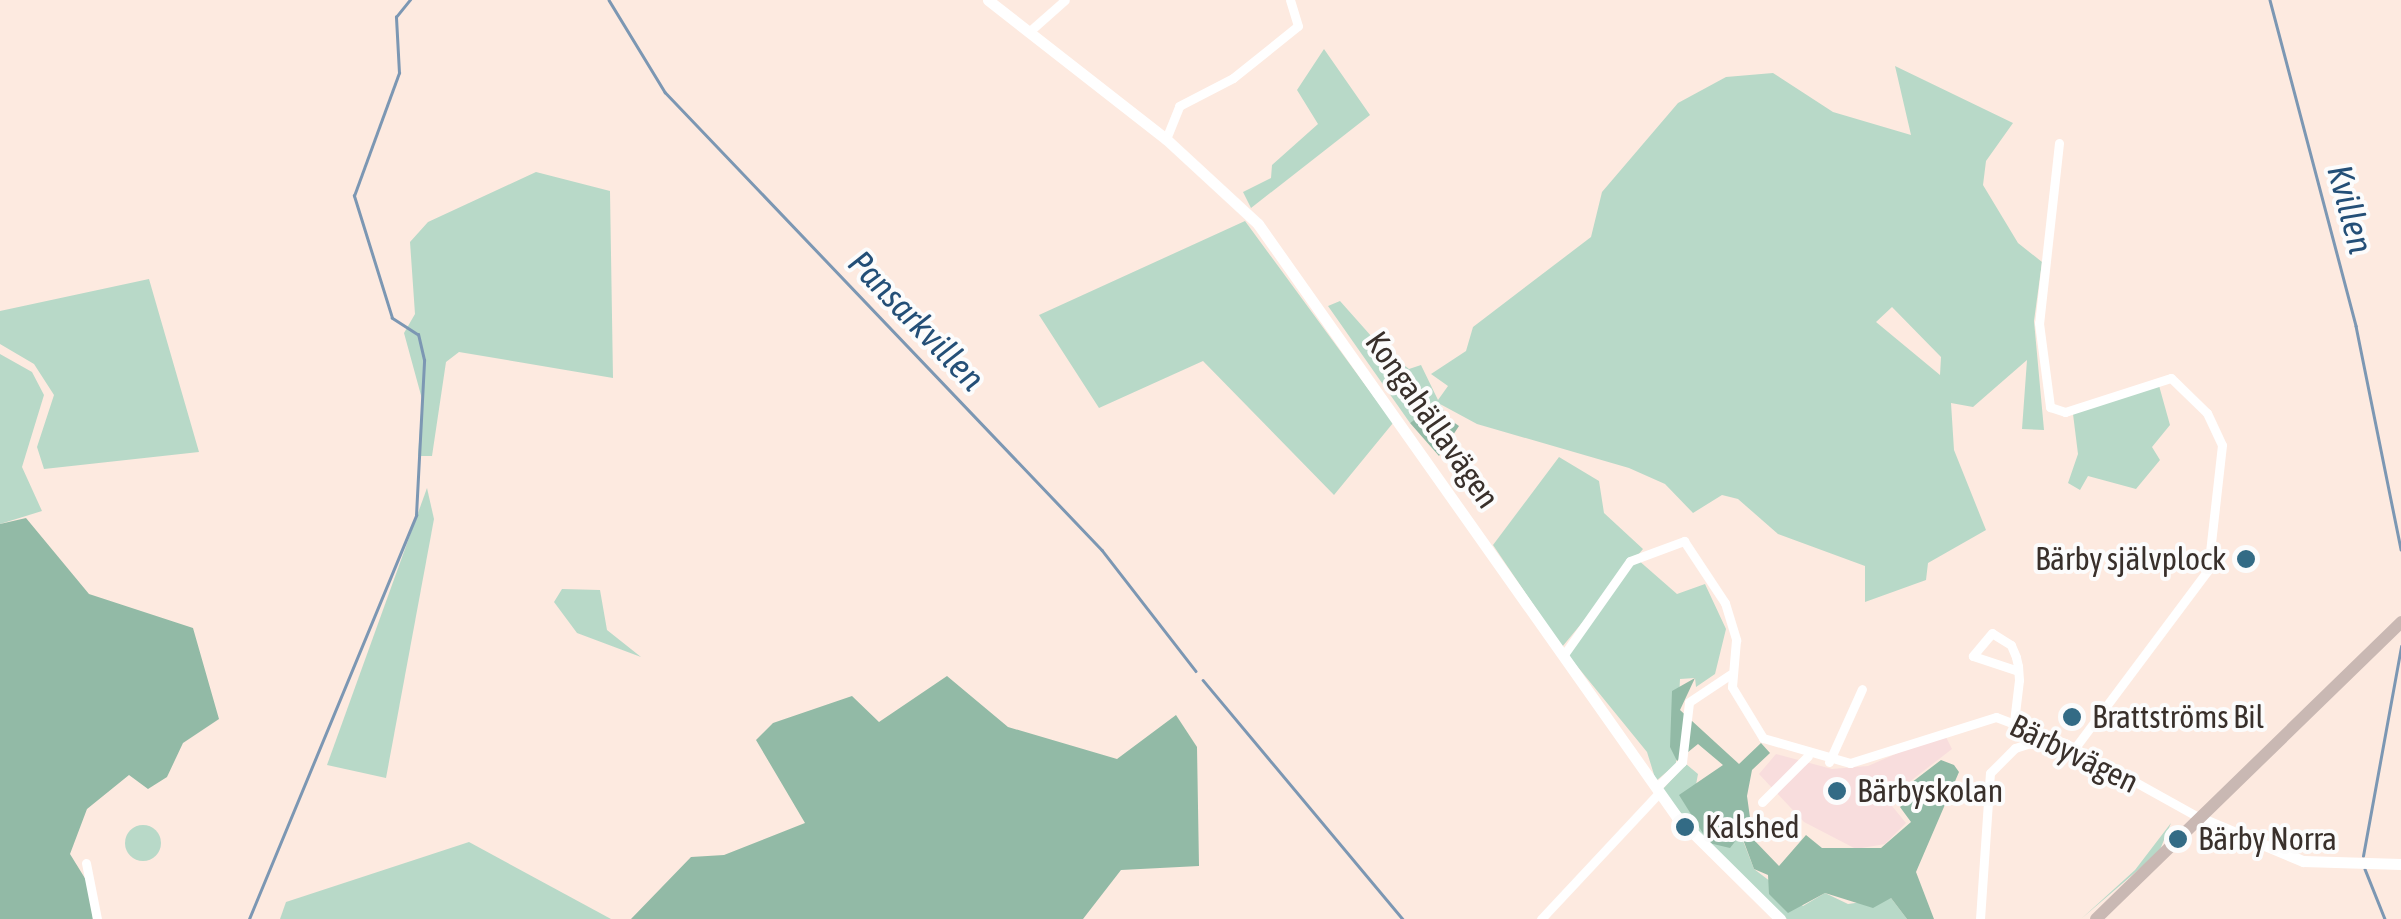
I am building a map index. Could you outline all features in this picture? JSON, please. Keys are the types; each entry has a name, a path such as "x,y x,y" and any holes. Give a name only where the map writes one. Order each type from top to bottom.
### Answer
{"main road":[{"path":"2096,919 2401,622"}],"street":[{"name":"Kongahällavägen","path":"988,0 1166,139 1279,250 1657,790 1780,919"},
{"path":"1031,30 1065,0"},
{"path":"1166,139 1179,106 1233,78 1298,26 1290,0"},
{"path":"2059,143 2038,323 2050,407 2065,412 2171,378 2207,414 2222,445 2208,570 2074,749"},
{"path":"1541,919 1682,762 1689,702 1732,674 1730,616 1684,541 1630,561 1563,656"},
{"path":"2014,722 2018,672 1996,634 1973,656 1979,665 2018,672"},
{"name":"Bärbyvägen","path":"1732,674 1759,734 1808,756 1829,762 1870,758 1976,718 2014,722 2050,736 2200,818"},
{"path":"1829,762 1862,688"},
{"path":"1980,919 1990,772 2015,748 2050,736"},
{"path":"1762,802 1808,756"},
{"path":"2200,818 2296,859 2346,868 2401,864"},
{"path":"86,863 97,919"}],"shaded area":[{"name":"Bärbyskolan","path":"1944,733 1952,749 1904,786 1892,806 1906,823 1885,844 1856,849 1804,822 1759,774 1776,754 1832,769 1868,766"}],"green space":[{"path":"1324,49 1370,115 1251,208 1243,192 1271,178 1272,165 1318,124 1297,90"},
{"path":"1895,66 2013,123 1986,161 1983,185 2018,243 2042,262 2034,321 2044,430 2022,429 2027,360 1973,407 1951,403 1954,450 1986,530 1928,563 1926,580 1865,602 1865,566 1778,534 1738,499 1722,495 1693,513 1665,484 1629,468 1477,424 1440,404 1449,419 1437,435 1418,418 1410,423 1328,306 1340,301 1380,346 1409,369 1421,365 1438,400 1448,386 1431,374 1466,351 1473,327 1591,237 1602,192 1678,103 1726,77 1773,73 1833,112 1911,135","holes":["1892,307 1941,357 1940,375 1876,322"]},
{"path":"536,172 610,191 613,378 459,352 446,362 432,456 418,456 422,399 404,333 415,314 410,242 428,222"},
{"path":"1245,221 1393,423 1334,495 1203,361 1099,408 1039,315"},
{"path":"149,279 199,452 44,469 37,447 54,395 34,364 0,344 0,311"},
{"path":"0,354 32,372 44,395 22,467 42,511 0,524"},
{"path":"2158,382 2170,425 2152,447 2160,460 2136,489 2088,476 2080,490 2068,483 2078,454 2073,414"},
{"path":"1418,417 1437,435 1449,419 1459,426 1439,456 1410,423"},
{"path":"1559,457 1599,481 1604,513 1643,549 1562,647 1493,545"},
{"path":"427,488 434,519 386,778 327,765"},
{"path":"26,518 89,594 193,628 219,719 183,743 167,777 148,789 129,775 87,809 70,854 91,888 93,919 0,919 0,524"},
{"path":"1637,559 1677,594 1705,584 1726,629 1715,674 1696,687 1695,678 1680,679 1676,764 1656,781 1647,752 1568,655"},
{"path":"562,589 600,590 607,630 641,657 577,633 554,602"},
{"path":"947,676 1008,727 1117,759 1176,715 1197,747 1199,866 1121,870 1083,919 631,919 691,857 724,855 805,823 756,740 773,723 852,696 879,722"},
{"path":"1695,678 1680,710 1739,764 1761,743 1770,753 1752,770 1747,796 1753,839 1779,866 1806,835 1822,848 1881,848 1911,822 1900,807 1911,798 1907,786 1941,760 1954,765 1959,772 1916,872 1934,919 1907,919 1891,898 1873,908 1825,893 1788,913 1769,894 1768,875 1754,869 1741,834 1730,848 1709,843 1679,795 1723,765 1698,744 1677,761 1670,747 1672,691"},
{"path":"1686,764 1698,774 1695,790 1680,795 1740,833 1754,869 1803,906 1825,893 1848,904 1891,898 1907,919 1787,919 1715,855 1662,790"},
{"path":"2171,823 2159,852 2081,919 2135,870"},
{"path":"143,825 156,830 161,843 156,856 143,861 130,856 125,843 130,830"},
{"path":"469,842 611,919 280,919 286,902"}],"waterway":[{"path":"249,919 416,515 424,360 418,335 392,318 354,196 399,73 396,17 410,0"},
{"name":"Pansarkvillen","path":"609,0 665,92 1102,550 1196,671"},
{"name":"Kvillen","path":"2270,0 2356,326 2401,550"},
{"name":"Kvillen","path":"2363,856 2401,646"},
{"name":"Pansarkvillen","path":"1203,680 1403,919"},
{"name":"Kvillen","path":"2365,869 2385,919"}],"place":[{"name":"Bärby självplock","path":"2246,559"},
{"name":"Brattströms Bil","path":"2072,717"},
{"name":"Bärbyskolan","path":"1837,791"},
{"name":"Kalshed","path":"1685,827"},
{"name":"Bärby Norra","path":"2178,839"}]}
